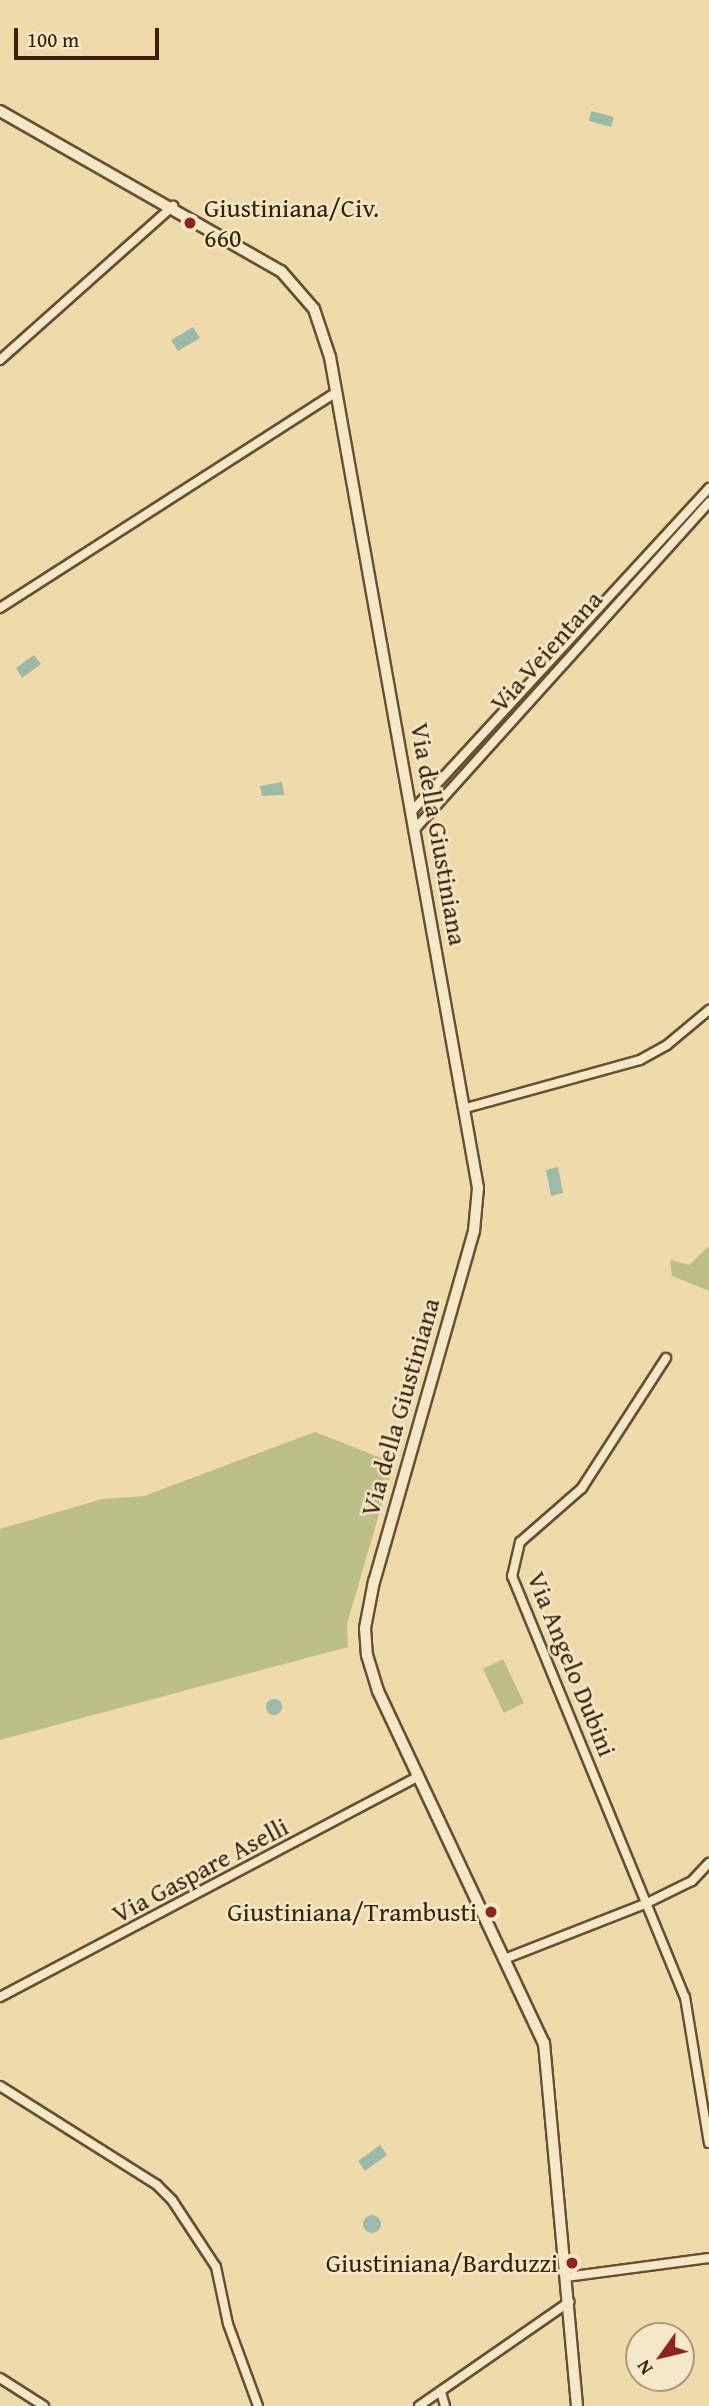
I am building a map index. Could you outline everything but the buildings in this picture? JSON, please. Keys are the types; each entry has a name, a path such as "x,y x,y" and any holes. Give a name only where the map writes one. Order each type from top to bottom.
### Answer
{"street":[{"name":"Via della Giustiniana","path":"0,111 244,247 300,289 320,325 336,392 477,1177 476,1220 377,1568 365,1628 372,1674 418,1777 507,1958 547,2057 577,2406"},
{"path":"0,360 173,206"},
{"path":"0,608 336,392"},
{"name":"Via Veientana","path":"412,811 709,488"},
{"name":"Via Veientana","path":"415,829 709,502"},
{"path":"466,1108 640,1060 677,1037 709,1010"},
{"name":"Via Angelo Dubini","path":"666,1359 582,1488 525,1535 512,1568 517,1594 688,2006 709,2143"},
{"name":"Via Gaspare Aselli","path":"0,1997 418,1777"},
{"path":"507,1958 647,1903 692,1881 709,1863"},
{"path":"0,2086 157,2185 172,2200 216,2266 228,2324 258,2406"},
{"path":"566,2277 709,2258"},
{"path":"419,2406 569,2302"},
{"path":"0,2378 44,2406"},
{"path":"441,2392 444,2406"}],"green space":[{"path":"709,1246 709,1291 672,1276 670,1260 689,1265"},
{"path":"315,1432 394,1463 347,1624 348,1647 0,1740 0,1529 102,1499 144,1496"},
{"path":"503,1659 524,1703 504,1713 483,1669"}],"shaded area":[{"path":"591,111 614,117 611,127 589,121"},
{"path":"193,327 200,338 178,351 171,340"},
{"path":"34,655 41,664 22,678 16,668"},
{"path":"282,782 284,795 262,796 260,786"},
{"path":"558,1167 563,1193 551,1196 546,1170"},
{"path":"274,1699 282,1707 274,1715 266,1707"},
{"path":"380,2145 387,2155 365,2171 358,2161"},
{"path":"372,2215 378,2218 381,2224 378,2230 372,2233 366,2230 363,2224 366,2218"}],"place":[{"name":"Giustiniana/Civ. 660","path":"190,223"},
{"name":"Giustiniana/Trambusti","path":"491,1912"},
{"name":"Giustiniana/Barduzzi","path":"572,2263"}]}
